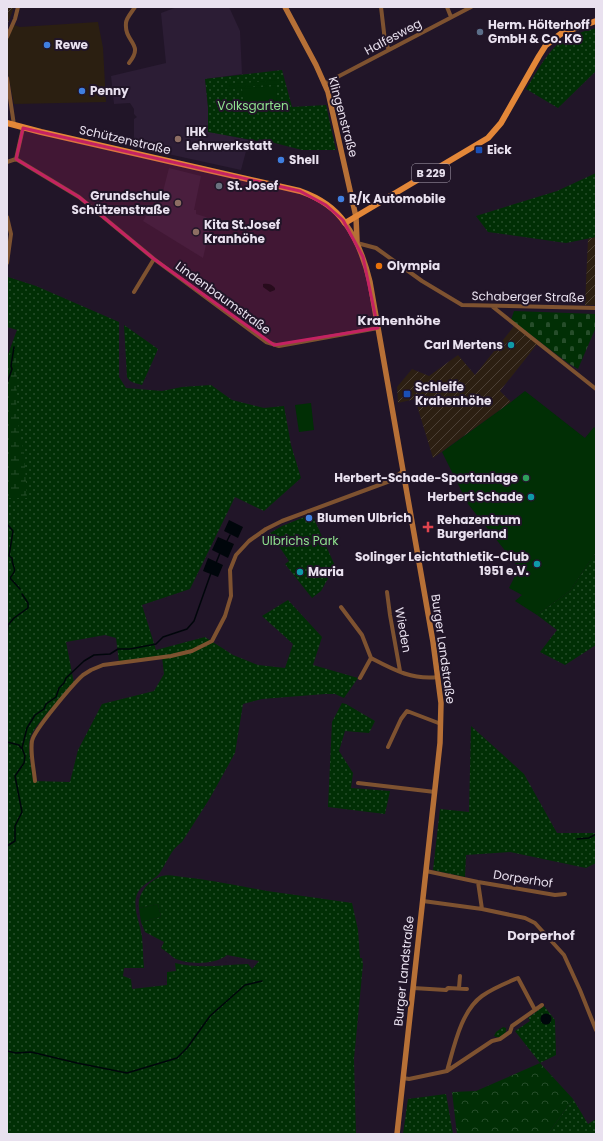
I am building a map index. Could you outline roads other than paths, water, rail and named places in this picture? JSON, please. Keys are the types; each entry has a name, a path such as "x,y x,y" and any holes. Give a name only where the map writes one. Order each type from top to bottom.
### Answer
{"main road":[{"name":"Klingenstraße","path":"284,7 324,84 333,114 356,217"},
{"name":"B 229","path":"345,223 488,138 501,123 546,45 562,33 596,22"},
{"name":"Schützenstraße","path":"7,123 300,192 312,196 329,207 345,223"},
{"name":"Burger Landstraße","path":"356,217 357,243"},
{"name":"Burger Landstraße","path":"345,223 357,243 369,278 412,516 442,703 435,792 397,1134"}],"street":[{"path":"7,37 15,19 18,7"},
{"path":"129,63 136,48 127,36 126,22 135,7"},
{"path":"381,7 388,50"},
{"path":"446,7 451,17"},
{"name":"Halfesweg","path":"324,84 471,7"},
{"path":"7,78 14,125"},
{"path":"7,162 16,159 23,128"},
{"name":"Lindenbaumstraße","path":"16,159 79,197 154,259 261,339 270,344 281,345 378,328"},
{"path":"7,217 11,234 7,264"},
{"name":"Schaberger Straße","path":"357,243 376,248 422,281 462,305 596,308"},
{"path":"134,292 154,259"},
{"path":"492,306 596,389"},
{"path":"35,781 31,746 33,736 39,726 83,675 91,670 103,666 171,656 192,651 212,641 225,616 231,596 230,570 240,549 266,529 282,521 387,482 403,470"},
{"name":"Wieden","path":"387,592 400,671"},
{"path":"341,607 362,635 371,658 360,678"},
{"name":"Wieden","path":"371,658 410,676 438,677"},
{"path":"388,747 401,719 407,711 441,724"},
{"path":"358,784 435,792"},
{"name":"Dorperhof","path":"426,871 478,882 554,895 565,894"},
{"name":"Dorperhof","path":"478,882 482,909"},
{"path":"423,901 482,909 528,919 541,929 564,955 596,1030"},
{"path":"459,988 460,976"},
{"path":"447,1071 466,1016 472,1006 483,995 518,978 535,1010"},
{"path":"413,988 446,990 448,988 467,989"},
{"path":"404,1078 409,1079 447,1071 492,1041 500,1039 510,1032 512,1026 542,1005"}],"waterway":[{"path":"7,383 12,369 11,366 14,347"},
{"path":"7,524 13,531 9,556 12,558 15,570 10,578 20,589"},
{"path":"227,541 230,535"},
{"path":"216,563 220,553"},
{"path":"7,846 15,841 15,826 22,812 15,776 24,763 25,756 22,748 27,728 35,715 44,709 46,704 56,697 59,688 64,683 66,678 84,661 94,655 110,654 118,649 130,649 156,644 163,637 187,629 194,621 211,573"},
{"path":"7,634 8,625 14,618 28,608 28,603 22,594"},
{"path":"7,742 19,745 21,748"},
{"path":"577,839 589,838 596,834"},
{"path":"7,1051 16,1053 31,1052 127,1073 177,1058 187,1048 210,1016 245,985 262,981"}],"place":[{"name":"Herm. Hölterhoff GmbH & Co. KG","path":"480,32"},
{"name":"Rewe","path":"47,45"},
{"name":"Penny","path":"82,91"},
{"name":"IHK Lehrwerkstatt","path":"178,139"},
{"name":"Eick","path":"479,150"},
{"name":"Shell","path":"281,160"},
{"name":"St. Josef","path":"219,186"},
{"name":"R/K Automobile","path":"341,199"},
{"name":"Grundschule Schützenstraße","path":"178,203"},
{"name":"Kita St.Josef Kranhöhe","path":"196,232"},
{"name":"Olympia","path":"379,266"},
{"name":"Carl Mertens","path":"511,345"},
{"name":"Schleife Krahenhöhe","path":"407,394"},
{"name":"Herbert-Schade-Sportanlage","path":"526,478"},
{"name":"Herbert Schade","path":"531,497"},
{"name":"Blumen Ulbrich","path":"309,518"},
{"name":"Rehazentrum Burgerland","path":"428,527"},
{"name":"Solinger Leichtathletik-Club 1951 e.V.","path":"537,564"},
{"name":"Maria","path":"300,572"}],"district":[{"name":"Krahenhöhe","path":"399,320"},
{"name":"Dorperhof","path":"541,935"}],"park label":[{"name":"Volksgarten","path":"253,106"},
{"name":"Ulbrichs Park","path":"300,541"}]}
